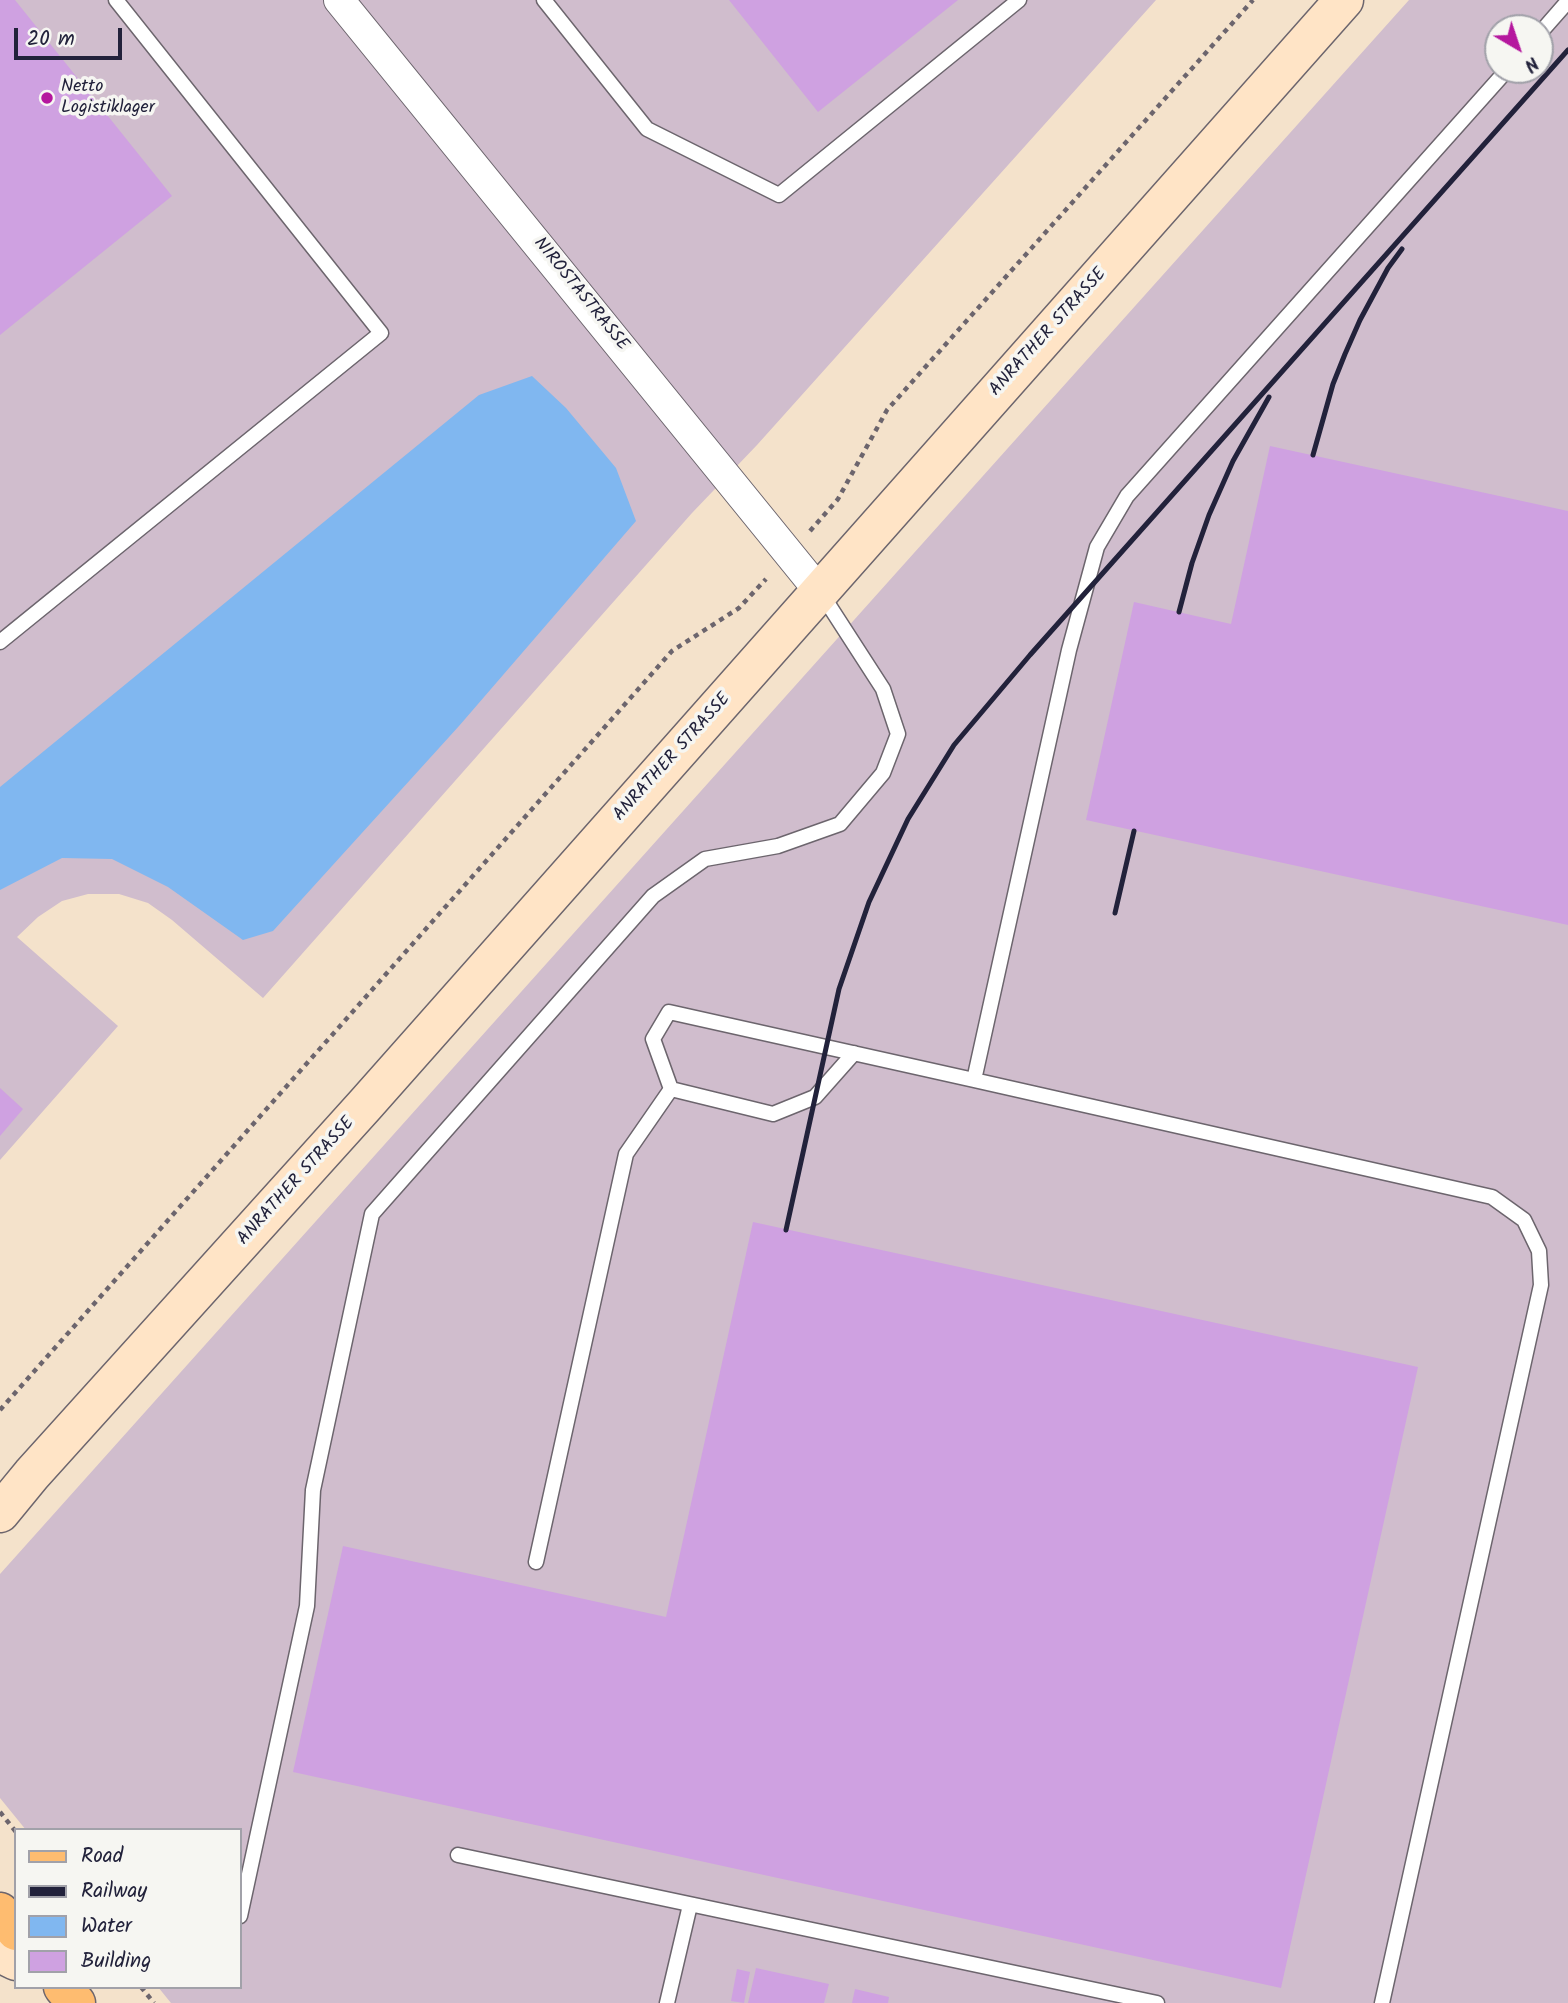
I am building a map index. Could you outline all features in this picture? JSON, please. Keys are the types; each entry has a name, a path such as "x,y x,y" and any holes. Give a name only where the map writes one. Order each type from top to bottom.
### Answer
{"main road":[{"name":"ANRATHER STRASSE","path":"0,1513 16,1484 365,1105 1344,0"},
{"path":"0,1912 14,1929"},
{"path":"65,1989 76,2003"}],"street":[{"name":"NIROSTASTRASSE","path":"339,0 820,592"}],"lane":[{"path":"0,642 381,333 116,0"},
{"path":"544,0 647,129 779,195 1019,0"},
{"path":"1554,17 1568,1"},
{"path":"974,1080 1069,650 1097,547 1127,496 1495,84"},
{"path":"242,1907 307,1606 313,1490 372,1214 653,896 705,859 778,846 840,824 883,773 898,734 883,689 820,592"},
{"path":"671,1089 653,1039 669,1012 1492,1197 1524,1220 1539,1251 1541,1284 1382,2003"},
{"path":"671,1089 773,1114 816,1097 854,1053"},
{"path":"536,1562 626,1154 671,1089"},
{"path":"458,1855 1157,2003"},
{"path":"667,2003 690,1905"}],"path":[{"path":"0,1410 672,652 739,608 838,499 887,411 1253,0"},
{"path":"0,1812 14,1830"},
{"path":"143,1989 154,2003"}],"shaded area":[{"path":"0,0 1156,0 757,445 692,513 263,998 172,920 148,903 119,894 88,894 62,901 38,917 17,937 118,1026 0,1160"},
{"path":"1409,0 1568,0 1568,2003 171,2003 160,1989 242,1989 242,1828 24,1828 0,1798 0,1574"}],"water":[{"path":"532,376 566,408 616,468 636,521 459,726 273,931 243,940 168,887 112,859 62,858 0,890 0,787 479,395"}],"building":[{"name":"Netto Logistiklager","path":"0,0 15,0 172,196 0,335"},
{"path":"729,0 958,0 818,112"},
{"path":"1270,446 1568,511 1568,925 1086,820 1134,602 1231,624"},
{"path":"0,1088 23,1109 0,1136"},
{"path":"753,1222 1418,1367 1281,1988 293,1772 343,1546 666,1617"},
{"path":"756,1968 829,1984 824,2003 748,2003"},
{"path":"737,1969 750,1972 744,2003 731,2001"},
{"path":"855,1989 889,1997 888,2003 852,2003"}],"railway":[{"path":"786,1230 839,989 869,902 908,819 954,745 1030,655 1568,50"},
{"path":"1313,455 1333,384 1345,354 1388,268 1402,249"},
{"path":"1179,612 1209,515 1233,461 1269,397"},
{"path":"1115,913 1134,831"}],"place":[{"name":"Netto Logistiklager","path":"47,98"}]}
